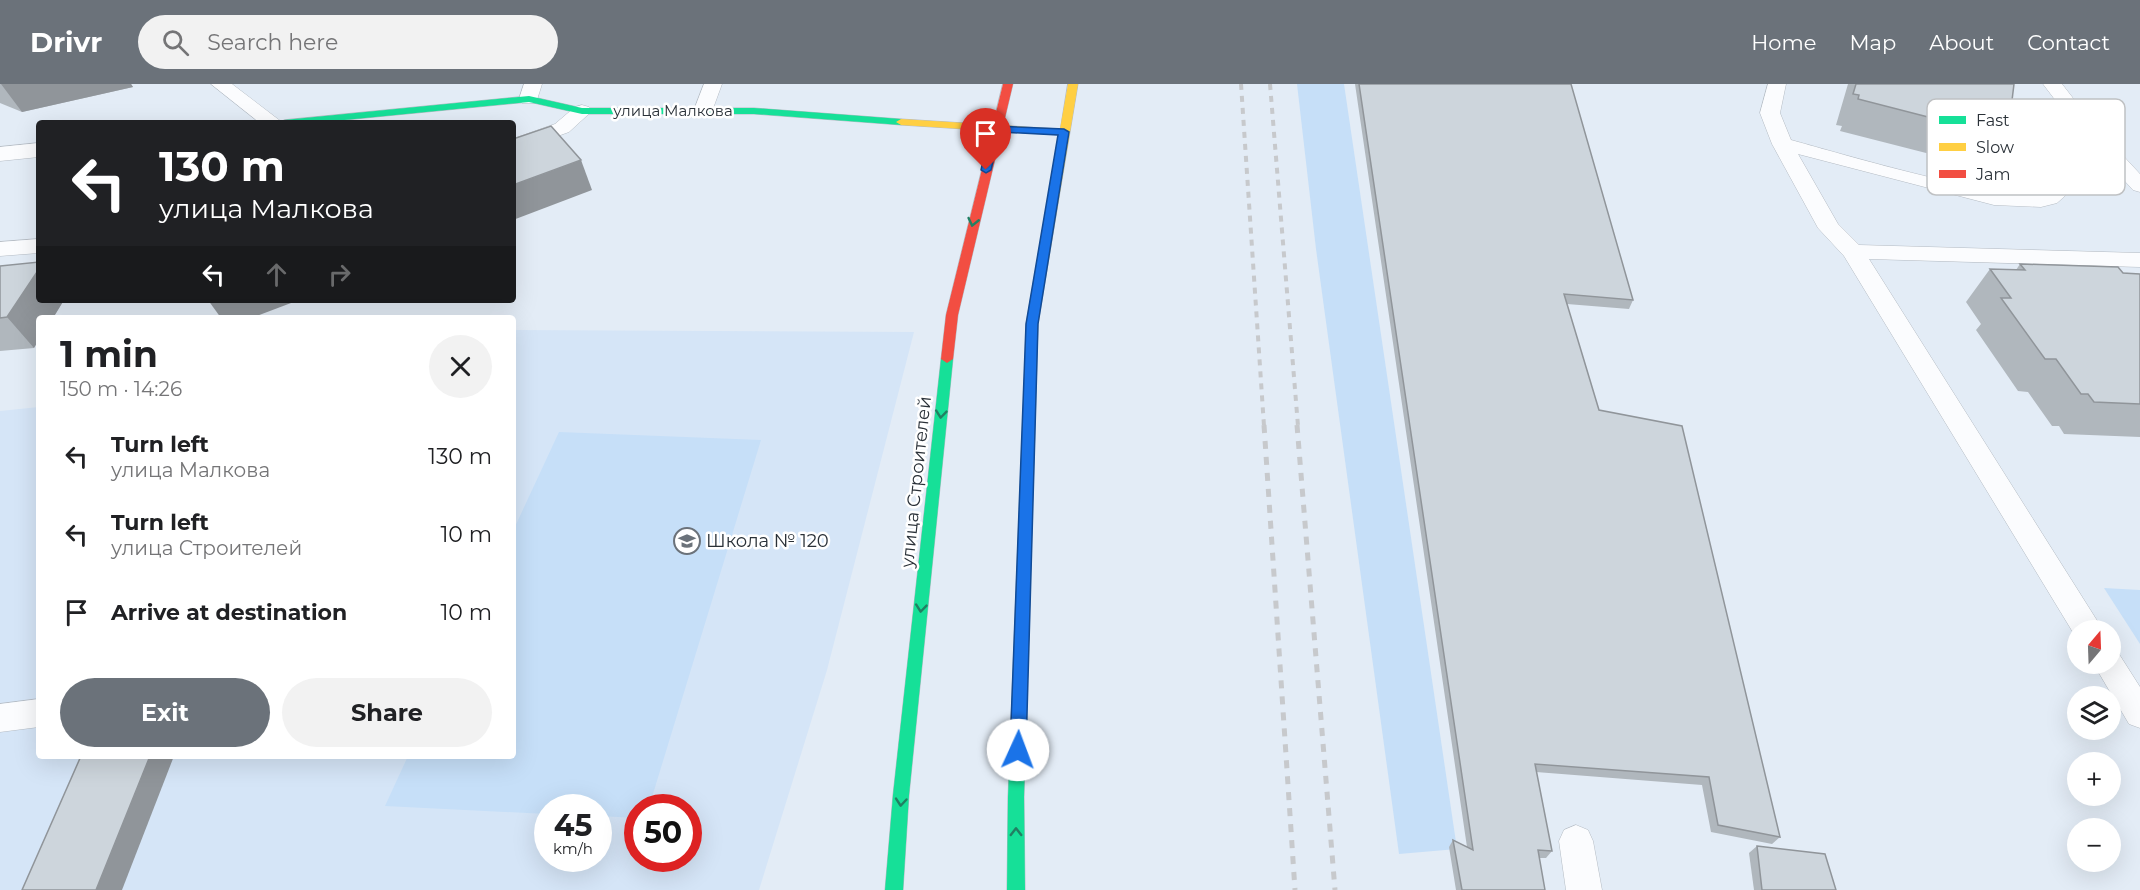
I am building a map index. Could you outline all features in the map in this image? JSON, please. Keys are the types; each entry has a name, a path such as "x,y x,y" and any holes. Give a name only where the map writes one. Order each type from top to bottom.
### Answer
{"main road":[{"name":"улица Строителей","path":"894,890 952,315 995,129 1008,84"},
{"path":"1016,890 1017,786 1032,324 1073,84"},
{"name":"улица Малкова","path":"308,120 531,92 582,111 754,111 1064,132"}],"street":[{"path":"0,154 36,150"}],"lane":[{"path":"220,84 269,120"},
{"path":"704,110 713,84"},
{"path":"1777,84 1770,113 1782,144 1828,228 1853,252 2082,620"},
{"path":"2052,84 2064,99"},
{"path":"516,145 562,128 582,111"},
{"path":"1782,144 1927,181"},
{"path":"2125,170 2140,186"},
{"path":"1979,195 2014,201 2044,200 2055,195"},
{"path":"0,249 36,246"},
{"path":"1853,252 2140,260"},
{"path":"2115,674 2140,714"},
{"path":"0,718 36,713"},
{"path":"1576,841 1584,890"}],"shaded area":[{"path":"1297,84 1344,84 1457,849 1399,854 1316,249"},
{"name":"Школа № 120","path":"516,330 914,332 827,670 759,890 0,890 0,411 36,407 36,759 516,759"},
{"path":"559,432 761,440 653,794 624,794 624,817 612,817 612,794 534,794 534,813 385,806 407,759 516,759 516,525"},
{"path":"2104,588 2140,590 2140,644"}],"building":[{"path":"1359,84 1571,84 1633,300 1564,294 1599,410 1682,426 1780,837 1718,825 1709,777 1535,764 1552,851 1538,850 1545,890 1462,890 1453,840 1473,850"},
{"path":"1856,84 2014,84 2012,99 1927,99 1927,117 1858,99 1859,95 1853,94"},
{"path":"551,126 581,160 516,184 516,138"},
{"path":"36,262 36,274 7,317 0,318 0,266"},
{"path":"2020,264 2118,267 2123,273 2140,274 2140,404 2094,402 2088,394 2081,394 2056,359 2045,359 2001,298 2011,298 1990,269 2025,270"},
{"path":"80,759 149,759 96,890 22,890"},
{"path":"1757,846 1825,854 1836,890 1762,890"}],"railway":[{"path":"1241,84 1264,426"},
{"path":"1270,84 1298,426"},
{"path":"1264,425 1295,890"},
{"path":"1297,425 1335,890"}],"traffic: fast":[{"path":"315,120 529,99 582,111 754,111 901,122"},
{"path":"894,890 901,795 947,359"},
{"path":"1016,890 1016,797 1031,360"}],"traffic: slow":[{"path":"1031,360 1032,324 1073,84"},
{"path":"901,122 1064,132"}],"traffic: jam":[{"path":"947,359 952,315 1008,84"}],"place":[{"name":"Школа № 120","path":"687,541"}],"route":[{"path":"986,170 995,129 1064,132 1032,324 1018,750"}]}
